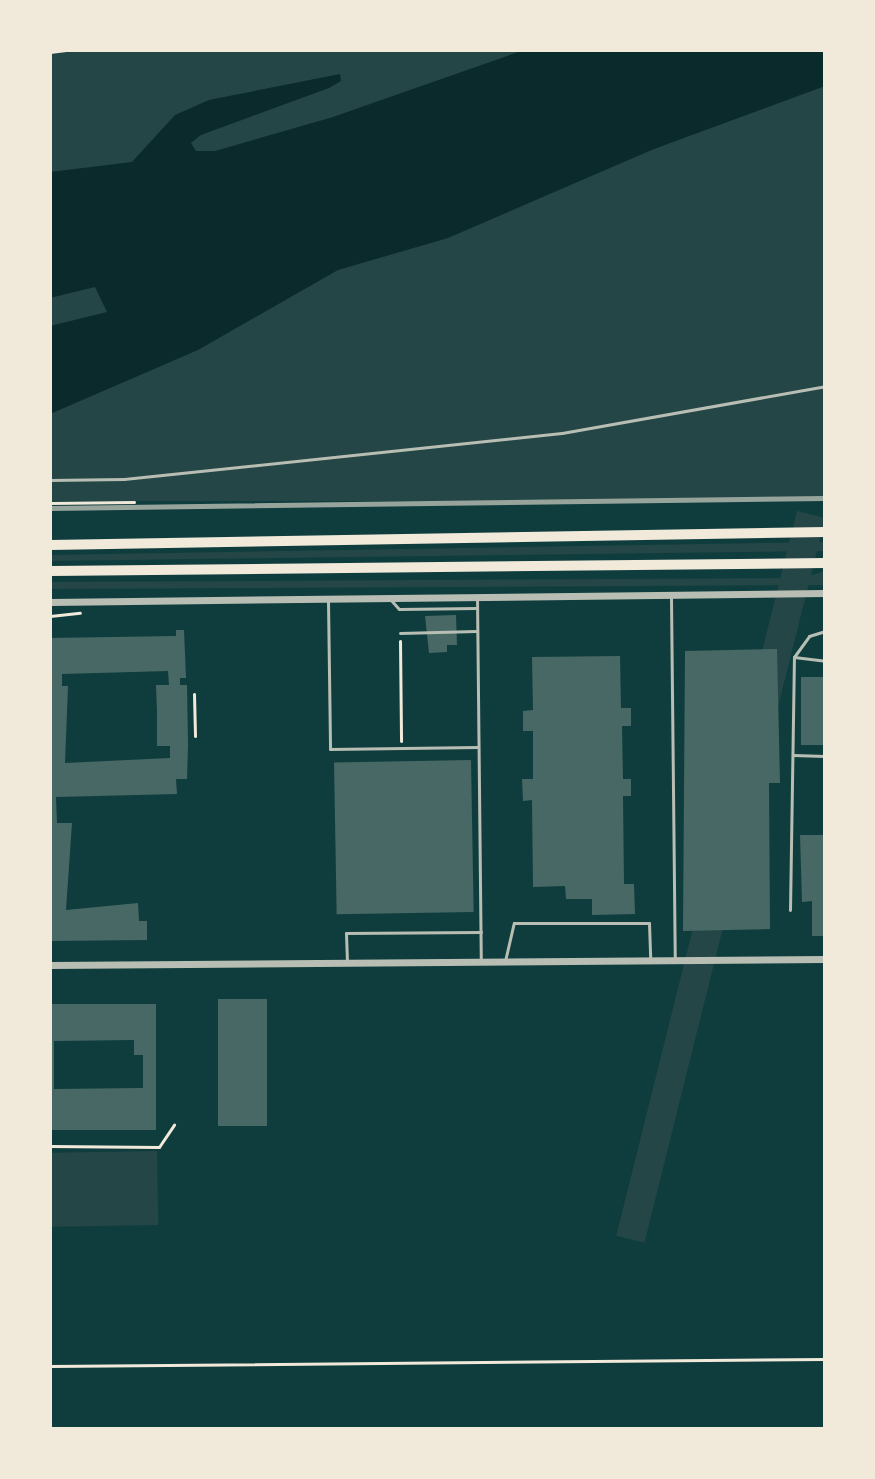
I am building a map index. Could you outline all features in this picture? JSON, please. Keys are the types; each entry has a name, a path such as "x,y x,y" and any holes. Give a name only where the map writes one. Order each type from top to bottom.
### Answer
{"main road":[{"path":"50,545 825,532"},
{"path":"50,571 825,563"}],"street":[{"path":"50,602 825,593"},
{"path":"50,965 825,959"}],"lane":[{"path":"50,480 124,479 562,433 825,386"},
{"path":"671,594 675,960"},
{"path":"477,595 481,961"},
{"path":"387,596 399,609 477,608"},
{"path":"328,597 330,749 478,747"},
{"path":"400,633 477,631"},
{"path":"790,910 794,657 809,636 825,631"},
{"path":"794,657 825,661"},
{"path":"792,755 825,756"},
{"path":"505,961 514,923 649,923 650,960"},
{"path":"347,963 346,933 481,932"}],"path":[{"path":"50,52 66,50"},
{"path":"50,503 134,502"},
{"path":"50,616 80,615"},
{"path":"400,633 401,748"},
{"path":"194,694 195,736"},
{"path":"50,1146 159,1147 174,1125"},
{"path":"50,1366 825,1359"}],"shaded area":[{"path":"50,50 825,50 825,501 50,501"},
{"path":"524,50 825,50 825,86 654,149 448,238 338,270 198,350 50,414 50,326 107,312 95,287 50,298 50,172 132,162 175,115 209,100 340,74 341,81 329,88 201,135 191,143 196,151 215,151 333,117"},
{"path":"797,511 825,519 644,1243 616,1236"},
{"path":"825,542 825,551 50,561 50,555"},
{"path":"825,571 825,585 50,589 50,582 801,578"},
{"path":"157,1151 158,1225 51,1227 50,1153"}],"building":[{"path":"456,615 457,645 447,645 447,652 429,653 425,616"},
{"path":"176,630 184,630 186,678 180,678 180,685 187,685 188,745 187,779 176,779 177,794 56,797 57,823 72,823 66,910 138,903 139,921 147,921 147,940 50,941 50,638 176,636","holes":["168,671 169,685 156,685 157,746 170,746 170,758 65,763 68,686 62,686 62,674"]},
{"path":"777,649 780,783 769,783 770,929 683,931 685,651"},
{"path":"620,656 621,708 631,708 631,726 622,726 623,779 631,779 631,796 623,796 624,884 634,884 635,914 592,915 592,899 566,899 565,886 533,887 532,800 523,801 522,779 533,779 533,731 523,731 523,711 533,710 532,657"},
{"path":"801,677 825,677 825,745 801,745"},
{"path":"471,760 474,912 337,914 334,762"},
{"path":"800,835 825,835 825,936 812,936 812,901 802,902"},
{"path":"218,999 267,999 267,1126 218,1126"},
{"path":"50,1004 156,1004 156,1130 50,1130","holes":["134,1040 134,1055 143,1055 143,1088 54,1089 54,1041"]}],"railway":[{"path":"50,508 825,498"}]}
